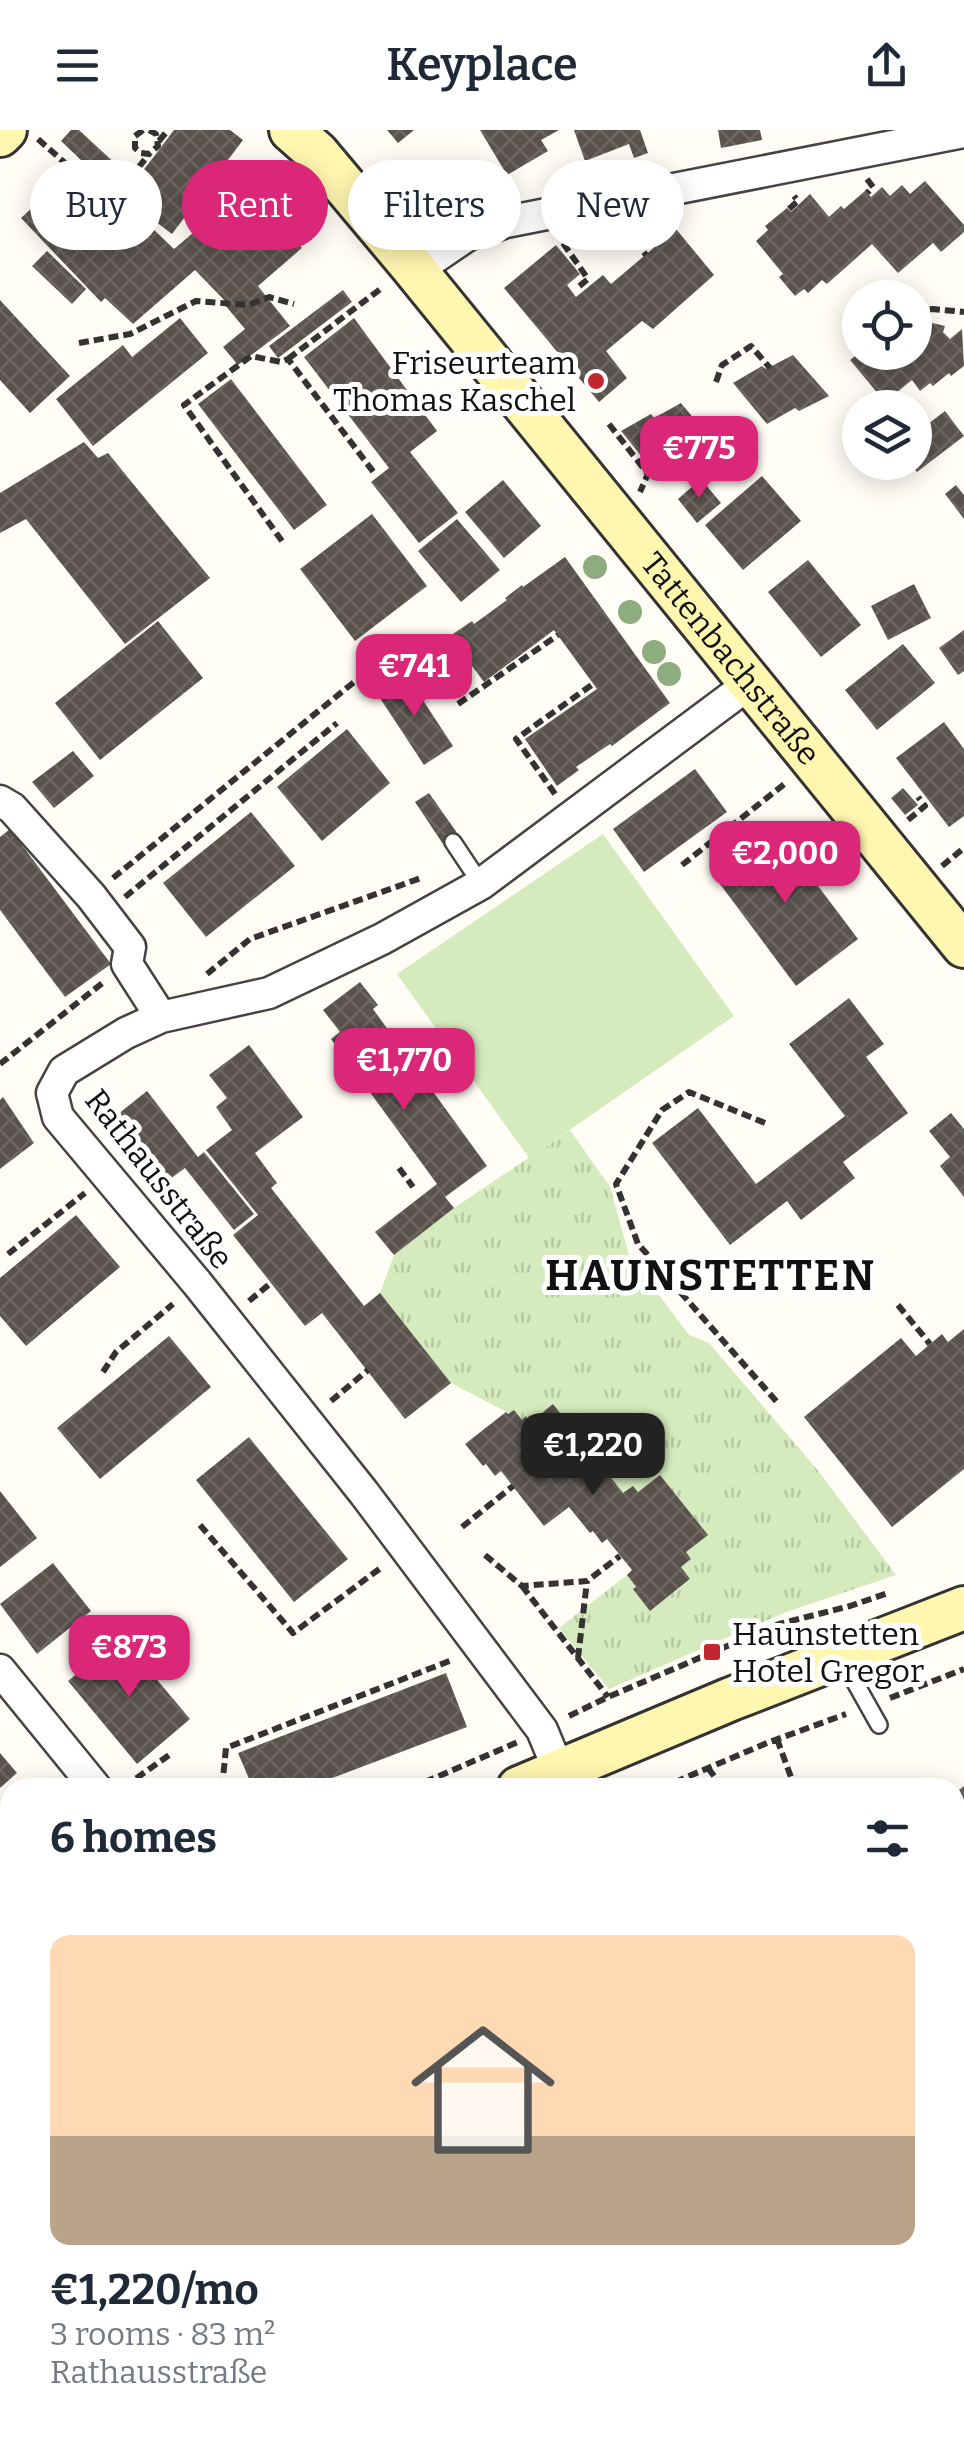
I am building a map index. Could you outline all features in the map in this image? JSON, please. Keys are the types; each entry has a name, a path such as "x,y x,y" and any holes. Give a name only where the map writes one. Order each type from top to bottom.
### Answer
{"street":[{"name":"Tattenbachstraße","path":"298,133 413,268 964,946"},
{"path":"684,188 960,135"},
{"path":"413,268 468,235 541,216"},
{"name":"Rathausstraße","path":"559,1771 542,1730 481,1648 197,1284 58,1117 52,1093 64,1071 126,1033 168,1015 269,992 382,940 481,884 749,684"},
{"path":"0,801 12,808 98,905 130,947 127,964 168,1015"},
{"path":"542,1778 964,1608"},
{"path":"0,1670 88,1778"}],"lane":[{"path":"453,842 481,884"},
{"path":"841,1657 879,1725"}],"path":[{"path":"28,130 62,160"},
{"path":"128,130 135,136 135,148 141,153 155,149"},
{"path":"135,136 146,130 156,134 155,149"},
{"path":"146,160 168,130"},
{"path":"566,250 588,278 577,288"},
{"path":"282,541 184,405 251,356 281,362 288,359 413,268"},
{"path":"79,343 130,334 196,301 248,305 269,297 294,304"},
{"path":"932,309 964,312"},
{"path":"716,382 722,365 750,346 770,368"},
{"path":"288,359 375,474"},
{"path":"458,704 558,635"},
{"path":"98,905 364,674"},
{"path":"555,794 516,739 559,712 593,684"},
{"path":"98,905 337,723"},
{"path":"682,865 814,762"},
{"path":"168,1015 194,984 250,939 448,868 481,884"},
{"path":"0,1064 127,964"},
{"path":"764,1123 689,1092 662,1110 616,1184 638,1244 777,1402"},
{"path":"399,1168 412,1187"},
{"path":"8,1254 106,1176"},
{"path":"104,1372 116,1352 197,1284"},
{"path":"898,1305 930,1344"},
{"path":"306,1421 368,1370"},
{"path":"462,1527 513,1486"},
{"path":"200,1524 293,1633 406,1548"},
{"path":"485,1555 522,1586 608,1697"},
{"path":"522,1586 587,1582 620,1556"},
{"path":"578,1658 587,1582"},
{"path":"436,1778 492,1755 608,1697 779,1624 902,1588"},
{"path":"223,1778 226,1748 481,1648"},
{"path":"684,1778 964,1669"},
{"path":"778,1739 792,1778"},
{"path":"138,1778 172,1754"},
{"path":"708,1768 716,1778"}],"green space":[{"path":"603,834 734,1016 529,1158 397,974"},
{"path":"570,1130 610,1187 629,1255 689,1335 709,1343 820,1473 896,1575 786,1612 609,1689 559,1628 627,1575 651,1610 690,1580 681,1567 691,1559 686,1552 707,1534 660,1475 638,1492 623,1493 553,1405 531,1422 451,1383 380,1293 394,1255 454,1208"}],"building":[{"path":"71,130 79,130 112,160 81,160 61,141"},
{"path":"174,130 230,130 243,140 228,160 182,160 182,221 172,234 162,226 162,160 151,160"},
{"path":"387,130 414,130 398,143"},
{"path":"480,130 559,130 541,140 548,151 521,167 521,160 498,160"},
{"path":"574,130 640,130 648,153 634,158 629,144 585,160"},
{"path":"718,130 760,130 762,140 721,148"},
{"path":"925,181 964,225 964,232 941,252 933,243 898,273 872,244 827,284 822,280 808,293 804,289 795,296 756,241 768,230 765,226 787,208 791,212 810,194 829,217 865,191 871,197 882,187 890,196 902,185 910,194"},
{"path":"30,210 30,227 21,218"},
{"path":"162,238 174,249 182,242 182,250 300,250 258,286 290,326 238,365 223,347 245,329 227,303 195,270 133,324 105,298 101,302 51,250 162,250"},
{"path":"684,239 714,275 653,329 642,321 606,351 627,378 599,402 504,288 550,250 560,250 580,274 567,285 576,297 603,275 611,284 651,250 684,250"},
{"path":"47,251 86,289 72,304 32,266"},
{"path":"343,290 352,302 278,358 269,346"},
{"path":"0,300 70,376 30,413 0,380"},
{"path":"180,318 208,353 93,446 56,399 123,345 132,357"},
{"path":"354,318 437,431 410,452 458,513 419,543 371,482 389,468 304,357"},
{"path":"932,323 945,326 943,332 950,339 962,329 964,366 951,376 949,373 921,390 912,380 900,390 875,390 858,370 932,370"},
{"path":"793,355 829,396 799,411 795,408 767,424 733,383 762,366 766,369"},
{"path":"231,379 327,505 294,530 198,404"},
{"path":"681,403 717,447 687,463 684,458 656,474 621,431"},
{"path":"945,411 964,436 932,461 932,421"},
{"path":"84,442 98,458 108,453 210,578 125,644 26,519 0,533 0,493"},
{"path":"762,476 801,521 743,570 705,525"},
{"path":"701,479 721,503 697,523 678,499"},
{"path":"503,480 541,526 504,558 465,512"},
{"path":"956,485 964,495 964,519 945,494"},
{"path":"372,514 427,586 355,641 300,569"},
{"path":"457,519 500,570 461,602 418,551"},
{"path":"565,557 670,703 576,767 579,770 557,786 525,739 597,689 554,630 484,682 450,636 472,621 474,624"},
{"path":"808,560 861,625 821,657 768,592"},
{"path":"914,584 931,618 888,640 871,606"},
{"path":"158,621 203,678 100,760 55,703"},
{"path":"964,630 964,671 958,675 939,648"},
{"path":"903,644 935,683 877,730 845,690"},
{"path":"405,673 453,746 424,765 376,692"},
{"path":"944,722 964,749 964,816 949,827 896,758"},
{"path":"347,729 390,783 322,841 277,787"},
{"path":"73,751 94,776 54,808 32,782"},
{"path":"695,769 727,812 644,872 613,829"},
{"path":"903,788 918,805 905,815 891,798"},
{"path":"429,793 460,837 445,847 415,802"},
{"path":"251,812 295,866 206,937 163,883"},
{"path":"773,826 858,939 796,986 711,872"},
{"path":"10,829 111,964 65,997 0,910 0,837"},
{"path":"360,982 378,1005 373,1009 487,1166 445,1197 454,1208 394,1255 375,1232 437,1184 331,1039 340,1032 323,1010"},
{"path":"849,998 884,1044 866,1057 908,1113 843,1162 855,1178 801,1220 787,1201 730,1245 652,1143 698,1108 756,1184 845,1116 789,1044"},
{"path":"249,1045 303,1117 255,1153 277,1183 271,1188 364,1306 380,1293 451,1383 405,1419 322,1313 305,1326 233,1235 258,1215 206,1150 232,1130 216,1107 227,1098 209,1075"},
{"path":"147,1091 198,1157 204,1152 254,1214 234,1230 185,1168 154,1191 103,1126"},
{"path":"3,1097 34,1143 0,1169 0,1100"},
{"path":"951,1113 964,1129 964,1197 940,1166 950,1157 929,1131"},
{"path":"76,1215 120,1267 26,1346 0,1316 0,1278"},
{"path":"964,1329 964,1469 892,1527 804,1417 901,1338 916,1356 942,1334 948,1342"},
{"path":"169,1336 211,1387 100,1479 57,1428"},
{"path":"553,1404 623,1493 633,1486 638,1492 660,1475 708,1535 686,1552 691,1559 681,1567 690,1579 650,1611 633,1589 636,1587 627,1575 632,1570 607,1539 602,1543 593,1531 590,1533 569,1507 544,1526 501,1471 495,1476 465,1444 506,1412 514,1410 522,1420 526,1416 531,1422"},
{"path":"249,1437 348,1559 294,1602 196,1480"},
{"path":"0,1491 37,1538 0,1567"},
{"path":"53,1563 91,1611 37,1654 0,1604"},
{"path":"121,1637 190,1719 137,1764 68,1681"},
{"path":"446,1673 467,1727 332,1778 249,1778 238,1753"},
{"path":"0,1753 17,1773 11,1778 0,1778"}],"place":[{"name":"Friseurteam Thomas Kaschel","path":"596,381"},
{"name":"Haunstetten Hotel Gregor","path":"712,1652"}],"district":[{"name":"HAUNSTETTEN","path":"711,1275"}]}
